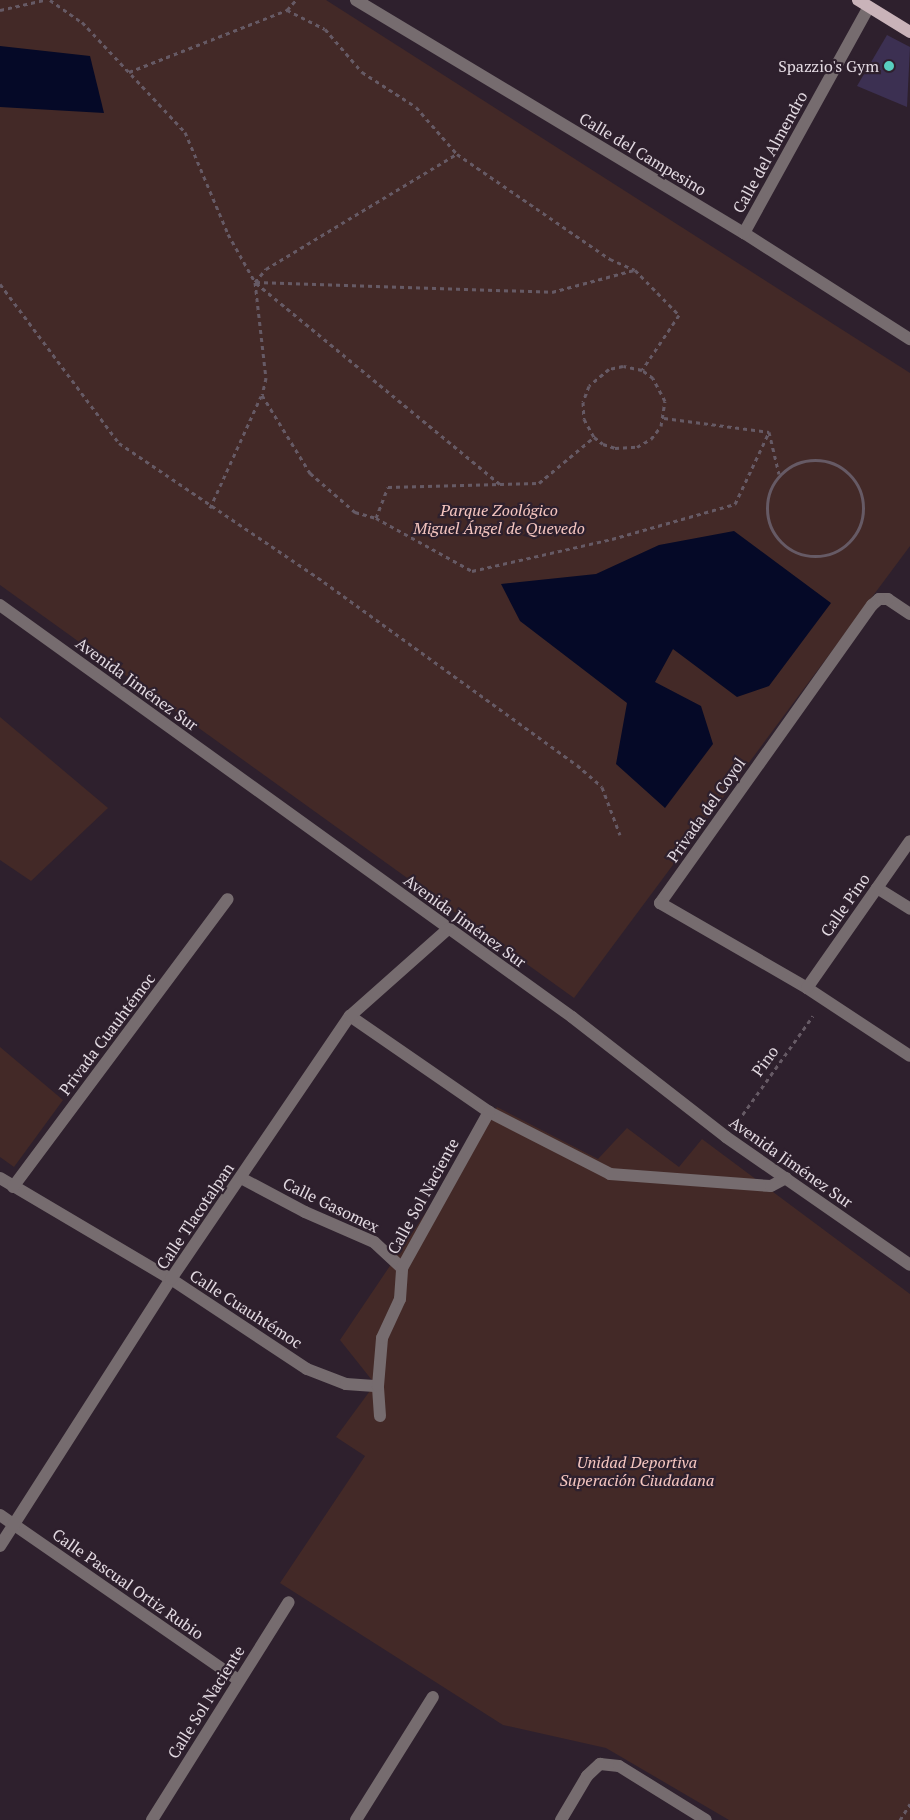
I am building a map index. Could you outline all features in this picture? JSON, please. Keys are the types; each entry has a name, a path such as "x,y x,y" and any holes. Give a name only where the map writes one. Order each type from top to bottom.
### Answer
{"main road":[{"path":"863,3 910,32"}],"street":[{"name":"Calle del Campesino","path":"356,0 744,233 910,339"},
{"name":"Calle del Almendro","path":"744,233 863,3"},
{"name":"Privada del Coyol","path":"807,988 660,903 872,605 879,599 888,599 910,614"},
{"name":"Avenida Jiménez Sur","path":"0,605 572,1017 726,1137 910,1265"},
{"name":"Calle Pino","path":"807,988 910,841"},
{"path":"877,888 910,909"},
{"name":"Privada Cuauhtémoc","path":"13,1187 228,900"},
{"name":"Calle Tlacotalpan","path":"0,1546 15,1526 171,1279 350,1016 448,929"},
{"path":"807,988 910,1056"},
{"path":"350,1016 489,1112 610,1174 771,1186 786,1178"},
{"name":"Calle Sol Naciente","path":"380,1416 378,1386 382,1338 400,1300 402,1268 489,1112"},
{"name":"Calle Cuauhtémoc","path":"0,1178 171,1279 307,1369 346,1384 378,1386"},
{"name":"Calle Gasomex","path":"241,1178 304,1212 374,1242 402,1268"},
{"name":"Calle Pascual Ortiz Rubio","path":"0,1515 238,1680"},
{"name":"Calle Sol Naciente","path":"152,1820 238,1680 289,1602"},
{"path":"356,1820 434,1697"},
{"path":"561,1820 587,1776 600,1764 618,1766 706,1820"}],"path":[{"path":"0,10 44,0"},
{"path":"50,0 82,22 185,132 228,234 255,282 500,484"},
{"path":"128,72 287,10 296,0"},
{"path":"287,10 325,29 362,72 416,107 457,154 507,185 610,259 635,270 679,315 642,370"},
{"path":"210,508 262,395 266,378 255,282 266,270 457,154"},
{"path":"255,282 552,292 635,270"},
{"path":"0,284 119,443 210,508 324,582 577,765 602,787 620,835"},
{"path":"624,366 642,370 660,388 665,401 664,418 656,433 637,447 615,448 594,437 583,414 583,402 589,386 609,369 624,366"},
{"path":"262,395 310,473 355,512 376,518 472,571 612,539 735,504 769,432"},
{"path":"664,418 769,432"},
{"path":"769,432 779,475 770,489 766,505 768,522 775,538 788,549 803,556 820,557 836,552 850,542 858,529 863,507 857,485 848,472 821,460 791,465 779,475"},
{"path":"376,518 388,487 539,483 594,437"},
{"name":"Pino","path":"726,1137 825,999"},
{"path":"900,1820 910,1804"}],"green space":[{"name":"Parque Zoológico Miguel Ángel de Quevedo","path":"0,0 326,0 910,373 910,546 574,998 0,585"},
{"path":"0,717 108,808 31,881 0,860"},
{"path":"0,1047 63,1100 14,1167 0,1157"},
{"name":"Unidad Deportiva Superación Ciudadana","path":"497,1107 598,1159 627,1128 679,1167 702,1139 910,1294 910,1820 729,1820 606,1748 503,1725 280,1583 365,1456 336,1437 375,1384 340,1340"}],"water":[{"path":"0,46 90,56 104,113 0,107"},
{"path":"734,531 831,603 769,686 737,697 673,649 655,682 701,706 713,744 665,808 616,764 627,703 520,621 501,584 596,574 659,545"}],"building":[{"name":"Spazzio's Gym","path":"887,35 910,47 907,107 857,86"}],"place":[{"name":"Spazzio's Gym","path":"889,66"}]}
